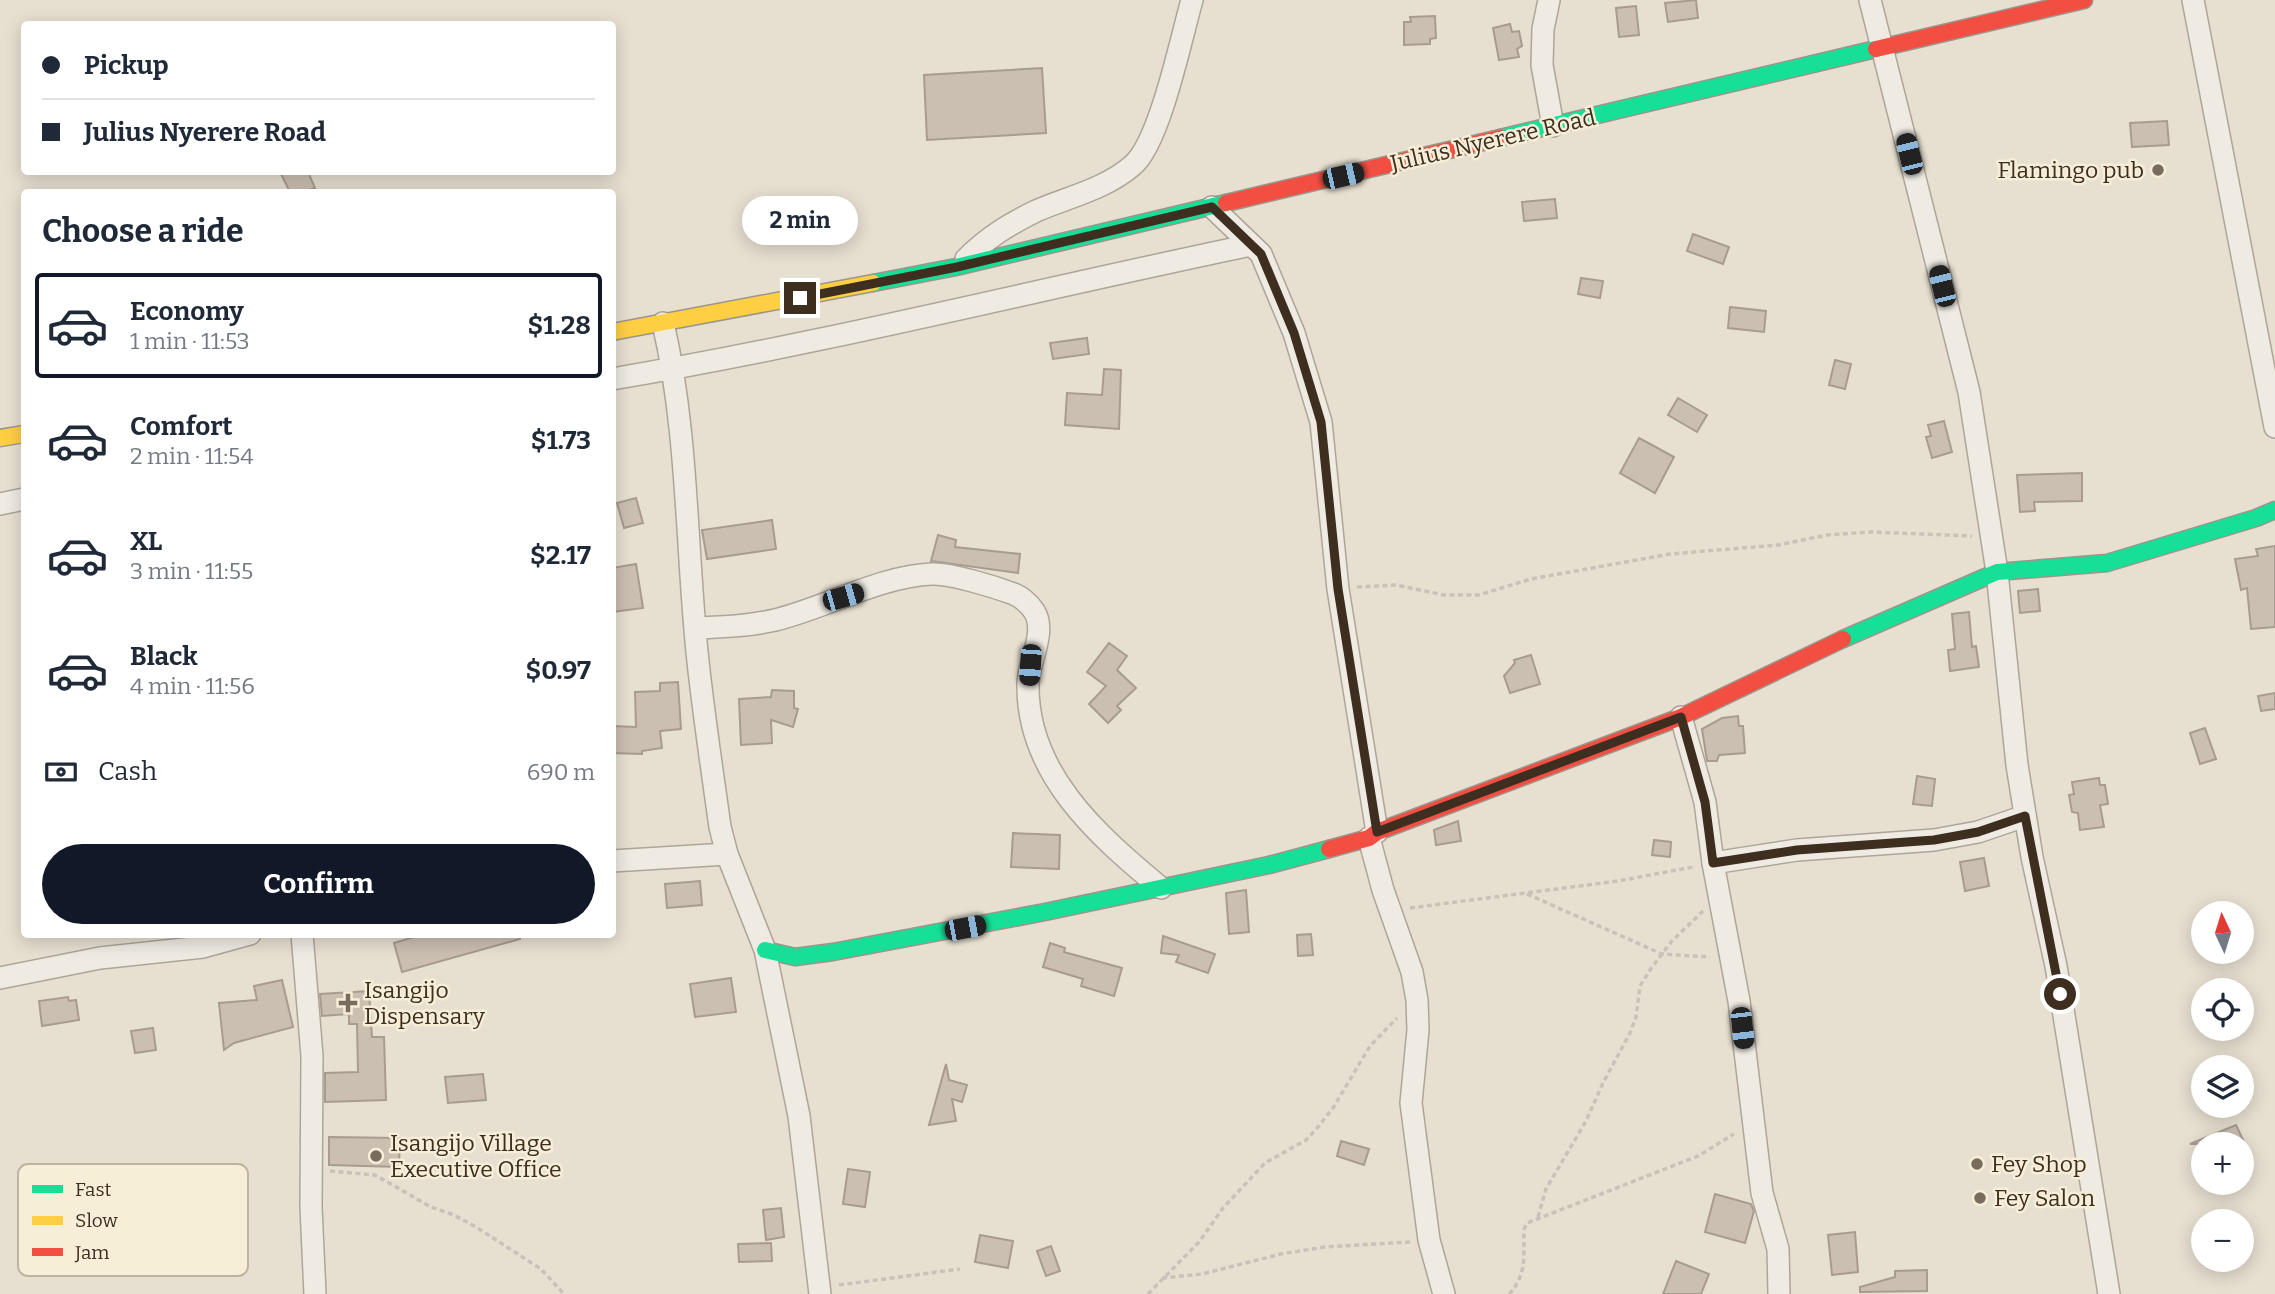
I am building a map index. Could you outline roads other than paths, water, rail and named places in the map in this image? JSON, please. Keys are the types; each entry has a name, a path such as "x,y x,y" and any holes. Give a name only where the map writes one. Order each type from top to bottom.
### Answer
{"main road":[{"name":"Julius Nyerere Road","path":"616,331 957,267 2084,0"},
{"path":"0,438 21,434"},
{"path":"765,950 795,957 1032,915 1269,865 1373,835 1681,717 1840,640 1997,572 2107,563 2275,510"}],"street":[{"path":"957,267 990,236 1036,212 1098,187 1134,164 1155,130 1192,0"},
{"path":"1549,0 1543,29 1542,65 1553,126"},
{"path":"1870,0 1969,392 1997,572 2017,765 2056,966 2109,1294"},
{"path":"2193,0 2275,427"},
{"path":"1212,207 1261,254 1294,333 1321,422 1338,589 1373,835 1390,910 1412,972 1417,1000 1418,1030 1411,1103 1429,1240 1444,1294"},
{"path":"616,378 673,369 1251,245"},
{"path":"663,323 673,369 688,502 696,628 720,827 727,854 765,950 799,1116 820,1290"},
{"path":"0,505 21,500"},
{"path":"696,628 774,620 906,576 935,574 1016,595 1035,612 1038,624 1038,640 1030,665 1029,713 1051,770 1072,805 1100,836 1161,888"},
{"path":"1681,717 1705,802 1713,863 1739,1001 1762,1193 1778,1249 1779,1294"},
{"path":"1713,863 1797,850 1934,840 1978,832 2025,816"},
{"path":"616,861 727,854"},
{"path":"0,978 100,958 203,947 236,938"},
{"path":"302,938 312,1056 311,1170 315,1294"},
{"path":"769,976 783,960 795,957"}],"place":[{"name":"Flamingo pub","path":"2158,170"},
{"name":"Isangijo Dispensary","path":"348,1003"},
{"name":"Isangijo Village Executive Office","path":"376,1156"},
{"name":"Fey Shop","path":"1977,1164"},
{"name":"Fey Salon","path":"1980,1198"}]}
